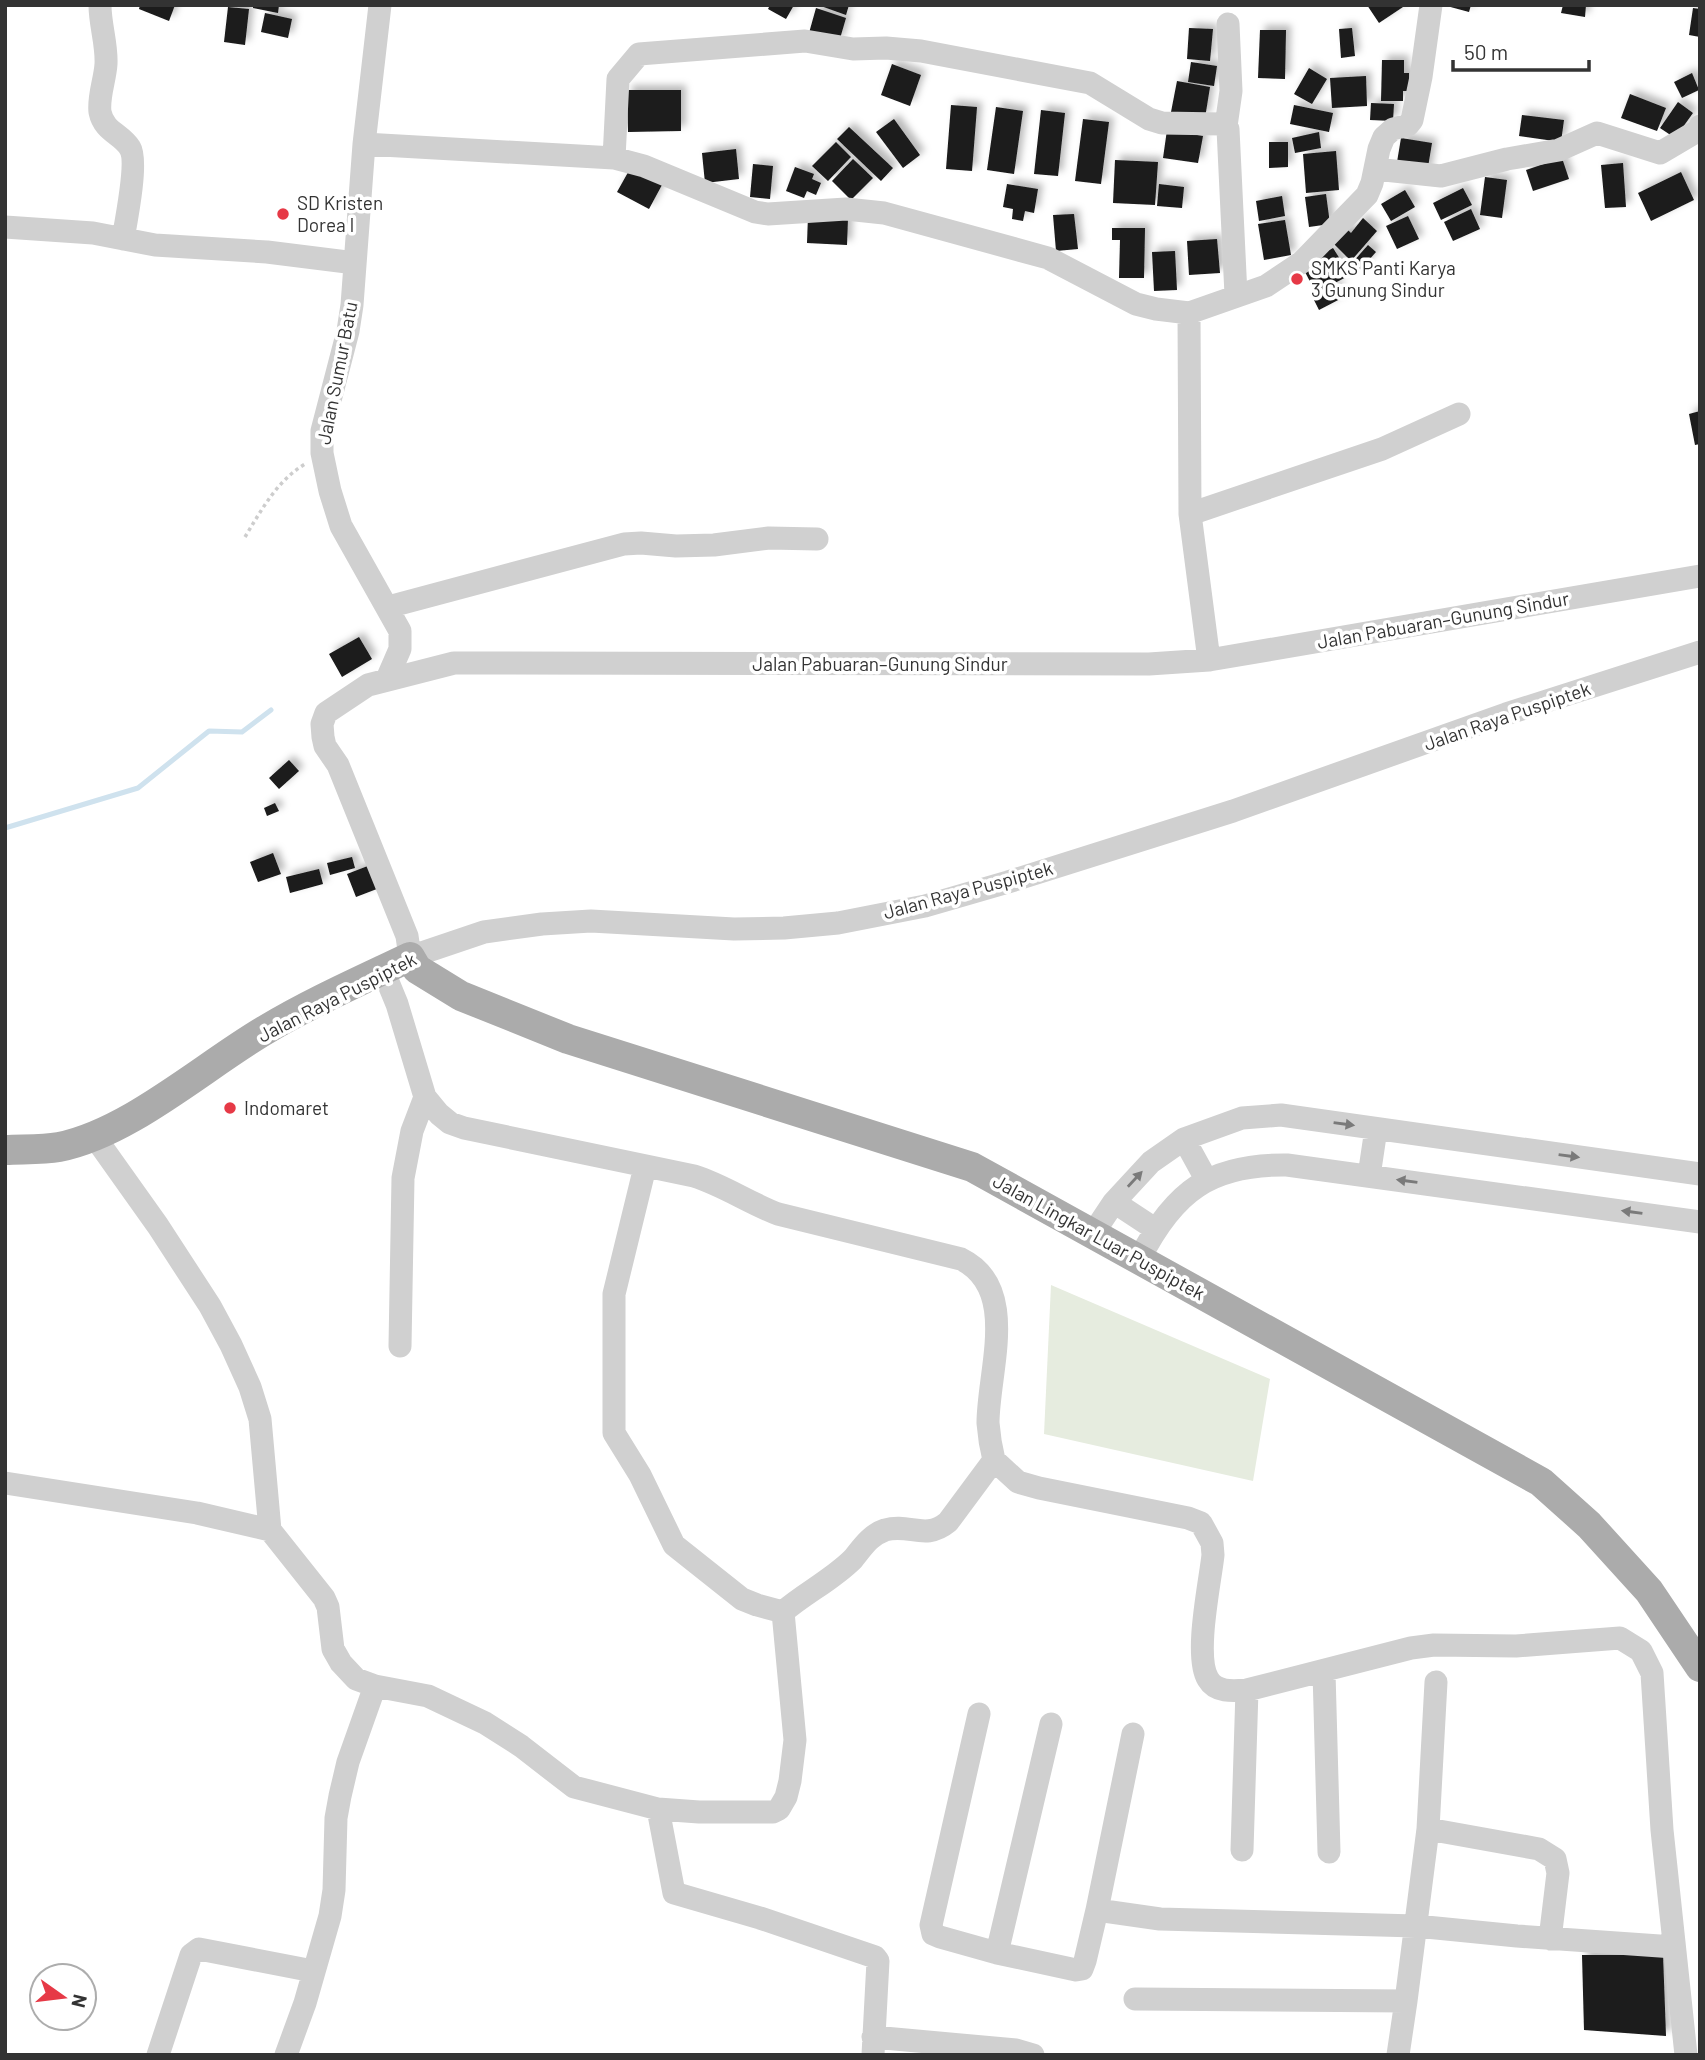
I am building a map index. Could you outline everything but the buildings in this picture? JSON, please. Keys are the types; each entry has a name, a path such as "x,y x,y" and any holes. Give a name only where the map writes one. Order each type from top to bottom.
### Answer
{"main road":[{"name":"Jalan Raya Puspiptek","path":"5,1150 58,1147 94,1136 207,1070 266,1029 410,957"},
{"name":"Jalan Lingkar Luar Puspiptek","path":"410,957 417,969 461,996 568,1039 972,1167 1140,1258 1541,1482 1589,1525 1649,1591 1700,1667"}],"street":[{"path":"100,5 106,63 99,109 102,120 111,132 130,147 133,155 124,239"},
{"name":"Jalan Sumur Batu","path":"380,5 364,144 350,318 322,431 322,453 341,526 388,607 401,637 400,649 387,679"},
{"path":"364,144 614,158 644,166 755,212 768,214 846,209 884,213 1048,258 1136,304 1189,313 1266,286 1302,262 1362,202 1376,169 1378,149 1384,137 1393,129 1408,125 1412,120 1431,5"},
{"path":"1228,24 1231,91 1226,126 1230,133 1236,295"},
{"path":"614,158 618,79 639,54 805,41 853,49 921,51 1090,83 1149,119 1162,123 1226,126"},
{"path":"1376,169 1441,176 1507,159 1559,150 1597,133 1660,153 1699,130 1700,126"},
{"path":"5,227 93,233 155,245 267,252 355,263"},
{"path":"1189,313 1190,514 1209,660"},
{"path":"1190,514 1382,449 1459,414"},
{"path":"388,607 624,544 676,546 714,545 769,538 817,539"},
{"name":"Jalan Pabuaran–Gunung Sindur","path":"410,957 407,936 322,732 327,713 368,685 387,679 453,663 1149,664 1209,660 1700,576"},
{"name":"Jalan Raya Puspiptek","path":"410,957 484,932 542,924 591,922 734,929 784,928 838,923 925,906 1233,811 1506,714 1700,652"},
{"path":"383,970 397,1004 425,1097 450,1123 709,1181 754,1205 778,1214 969,1262 986,1279 995,1297 996,1328 988,1422 994,1460 1018,1482 1201,1523 1212,1543 1213,1555 1202,1658 1208,1679 1220,1689 1247,1690 1411,1648 1434,1645 1516,1646 1620,1638 1641,1651 1652,1673 1662,1830 1686,2055"},
{"path":"400,1346 403,1178 412,1131 425,1097"},
{"path":"1094,1233 1114,1202 1151,1162 1184,1139 1241,1118 1281,1115 1700,1174"},
{"path":"1369,1176 1376,1129"},
{"path":"94,1136 158,1226 210,1306 250,1387 260,1419 270,1530 324,1598 328,1607 333,1649 341,1663 356,1679 375,1686 428,1696 485,1723 521,1746 574,1787 658,1809 773,1812 782,1805 790,1781 795,1740 783,1612"},
{"path":"1184,1139 1206,1179"},
{"path":"1140,1258 1155,1228 1206,1179 1229,1169 1256,1164 1287,1165 1700,1222"},
{"path":"645,1167 614,1294 614,1433 640,1475 674,1545 742,1599 783,1612"},
{"path":"1114,1202 1155,1228"},
{"path":"783,1612 851,1560 874,1536 885,1530 939,1530 994,1460"},
{"path":"5,1483 197,1513 270,1530"},
{"path":"1324,1672 1329,1852"},
{"path":"1398,2055 1428,1829 1436,1682"},
{"path":"286,2055 330,1916 334,1890 336,1818 340,1796 348,1762 375,1686"},
{"path":"1242,1850 1247,1690"},
{"path":"979,1714 931,1925 933,1934 997,1953 1076,1970 1082,1969 1097,1910 1133,1734"},
{"path":"997,1953 1051,1724"},
{"path":"658,1809 674,1893 760,1918 875,1957 878,1961 873,2046 1016,2050 1033,2055"},
{"path":"1428,1829 1539,1849 1555,1859 1558,1873 1550,1939"},
{"path":"1097,1910 1160,1919 1416,1926 1674,1947"},
{"path":"158,2055 191,1955 199,1949 313,1971"},
{"path":"1135,1999 1406,2001"}],"path":[{"path":"245,537 269,496 295,470 322,453"}],"shaded area":[{"path":"1051,1285 1270,1379 1253,1481 1044,1434"}],"waterway":[{"path":"5,828 138,788 209,731 242,732 271,710"}],"place":[{"name":"SD Kristen Dorea I","path":"283,214"},
{"name":"SMKS Panti Karya 3 Gunung Sindur","path":"1297,279"},
{"name":"Indomaret","path":"230,1108"}]}
